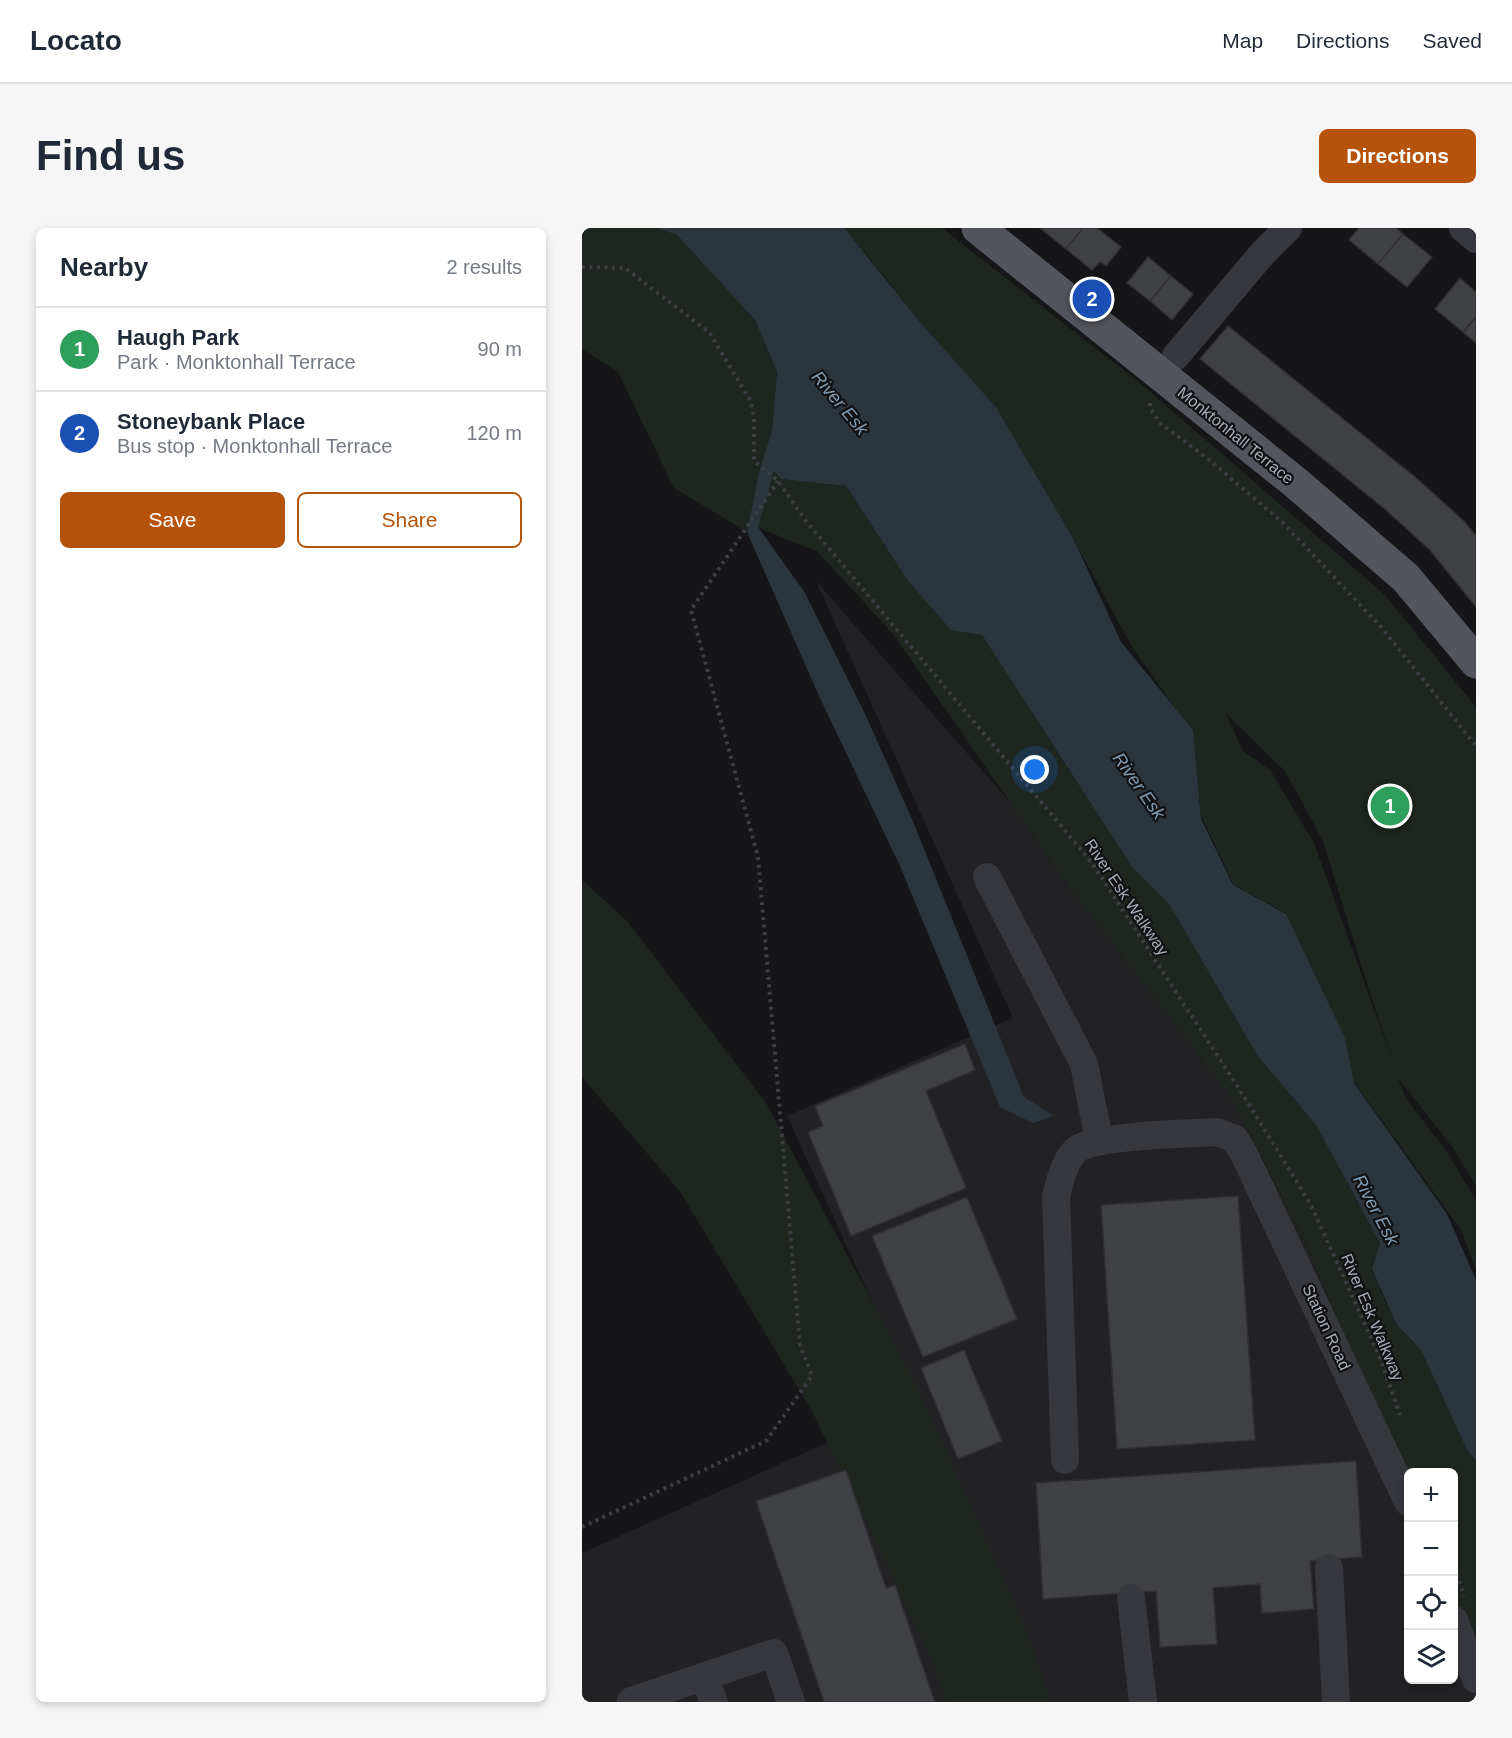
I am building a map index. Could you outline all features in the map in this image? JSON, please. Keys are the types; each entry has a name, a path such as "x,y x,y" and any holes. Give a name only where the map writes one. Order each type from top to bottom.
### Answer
{"main road":[{"name":"Monktonhall Terrace","path":"978,228 1168,365 1296,483 1406,578 1476,662"}],"street":[{"path":"1168,365 1263,253 1288,228"},
{"path":"1463,228 1476,239"},
{"path":"987,877 1084,1064 1099,1140 1075,1151 1062,1175 1056,1197 1065,1460"},
{"name":"Station Road","path":"1099,1140 1217,1132 1235,1139 1404,1494"},
{"path":"1329,1568 1336,1702"},
{"path":"1131,1598 1143,1702"},
{"path":"1458,1630 1476,1679"},
{"path":"631,1701 709,1689 774,1653 791,1702"}],"path":[{"name":"River Esk Walkway","path":"582,267 625,268 709,332 750,400 754,416 754,461 778,481 806,522 1092,863 1245,1098 1311,1205 1380,1359 1402,1421"},
{"path":"1168,365 1149,393 1150,408 1161,424 1207,458 1282,522 1382,628 1476,746"},
{"path":"582,1527 766,1441 812,1376 800,1345 758,857 691,609 778,481"}],"shaded area":[{"path":"582,228 657,228 677,235 755,320 777,372 772,430 759,472 747,532 674,488 618,372 582,349"},
{"path":"804,228 942,228 1141,384 1385,595 1476,707 1476,1186 1453,1148 1398,1078 1405,1097 1447,1152 1476,1200 1476,1270 1461,1230 1347,1072 1286,913 1234,885 1201,815 1193,733 1132,647 1073,538 996,407 921,323 864,251","holes":["1226,714 1285,771 1323,841 1397,1073 1314,843 1270,770 1243,751"]},
{"path":"774,470 782,479 846,486 908,581 982,635 1132,867 1169,904 1257,1055 1316,1125 1380,1243 1372,1270 1395,1324 1421,1350 1467,1450 1476,1461 1476,1656 1458,1612 1458,1468 1404,1468 1404,1482 1307,1246 1231,1097 1069,887 893,634 818,552 757,527"},
{"path":"816,581 1010,802 1069,887 1231,1097 1307,1246 1404,1482 1404,1684 1458,1684 1458,1612 1476,1656 1476,1702 582,1702 582,1553 918,1402 787,1116 1013,1018"},
{"path":"582,880 627,921 766,1103 915,1382 1028,1634 1051,1702 946,1702 927,1648 813,1413 681,1193 582,1077"}],"water":[{"name":"River Esk","path":"657,228 844,228 921,323 996,407 1073,538 1121,642 1193,730 1201,819 1233,885 1286,914 1345,1038 1354,1083 1447,1214 1476,1280 1476,1461 1467,1450 1421,1350 1396,1324 1372,1269 1380,1243 1316,1125 1257,1055 1169,904 1132,867 982,635 951,630 908,581 846,486 781,479 774,471 758,527 805,593 866,716 912,819 1024,1097 1054,1116 1033,1123 1000,1107 900,866 819,696 747,532 759,472 772,430 777,372 755,320 677,235"}],"building":[{"path":"1040,228 1083,228 1066,249"},
{"path":"1083,228 1097,228 1121,247 1106,266 1100,262 1092,270 1066,249"},
{"path":"1359,228 1396,228 1403,234 1378,264 1349,240"},
{"path":"1403,234 1432,257 1407,287 1378,264"},
{"path":"1148,257 1171,276 1150,301 1127,283"},
{"path":"1171,276 1193,294 1172,320 1150,301"},
{"path":"1460,278 1476,292 1476,317 1463,332 1435,309"},
{"path":"1476,317 1476,343 1463,332"},
{"path":"1228,326 1415,477 1464,521 1476,536 1476,607 1430,550 1386,510 1200,359"},
{"path":"965,1044 975,1070 926,1091 966,1188 851,1236 808,1132 823,1126 815,1106"},
{"path":"1238,1196 1255,1440 1117,1449 1101,1205"},
{"path":"967,1197 1017,1319 923,1357 872,1236"},
{"path":"964,1350 1002,1441 958,1459 921,1368"},
{"path":"1356,1461 1362,1557 1310,1561 1314,1609 1262,1613 1260,1584 1213,1588 1217,1644 1160,1647 1156,1591 1043,1599 1036,1483"},
{"path":"846,1470 886,1588 895,1585 935,1702 824,1702 756,1501"}],"place":[{"name":"Stoneybank Place","path":"1092,299"},
{"name":"Haugh Park","path":"1390,806"}]}
